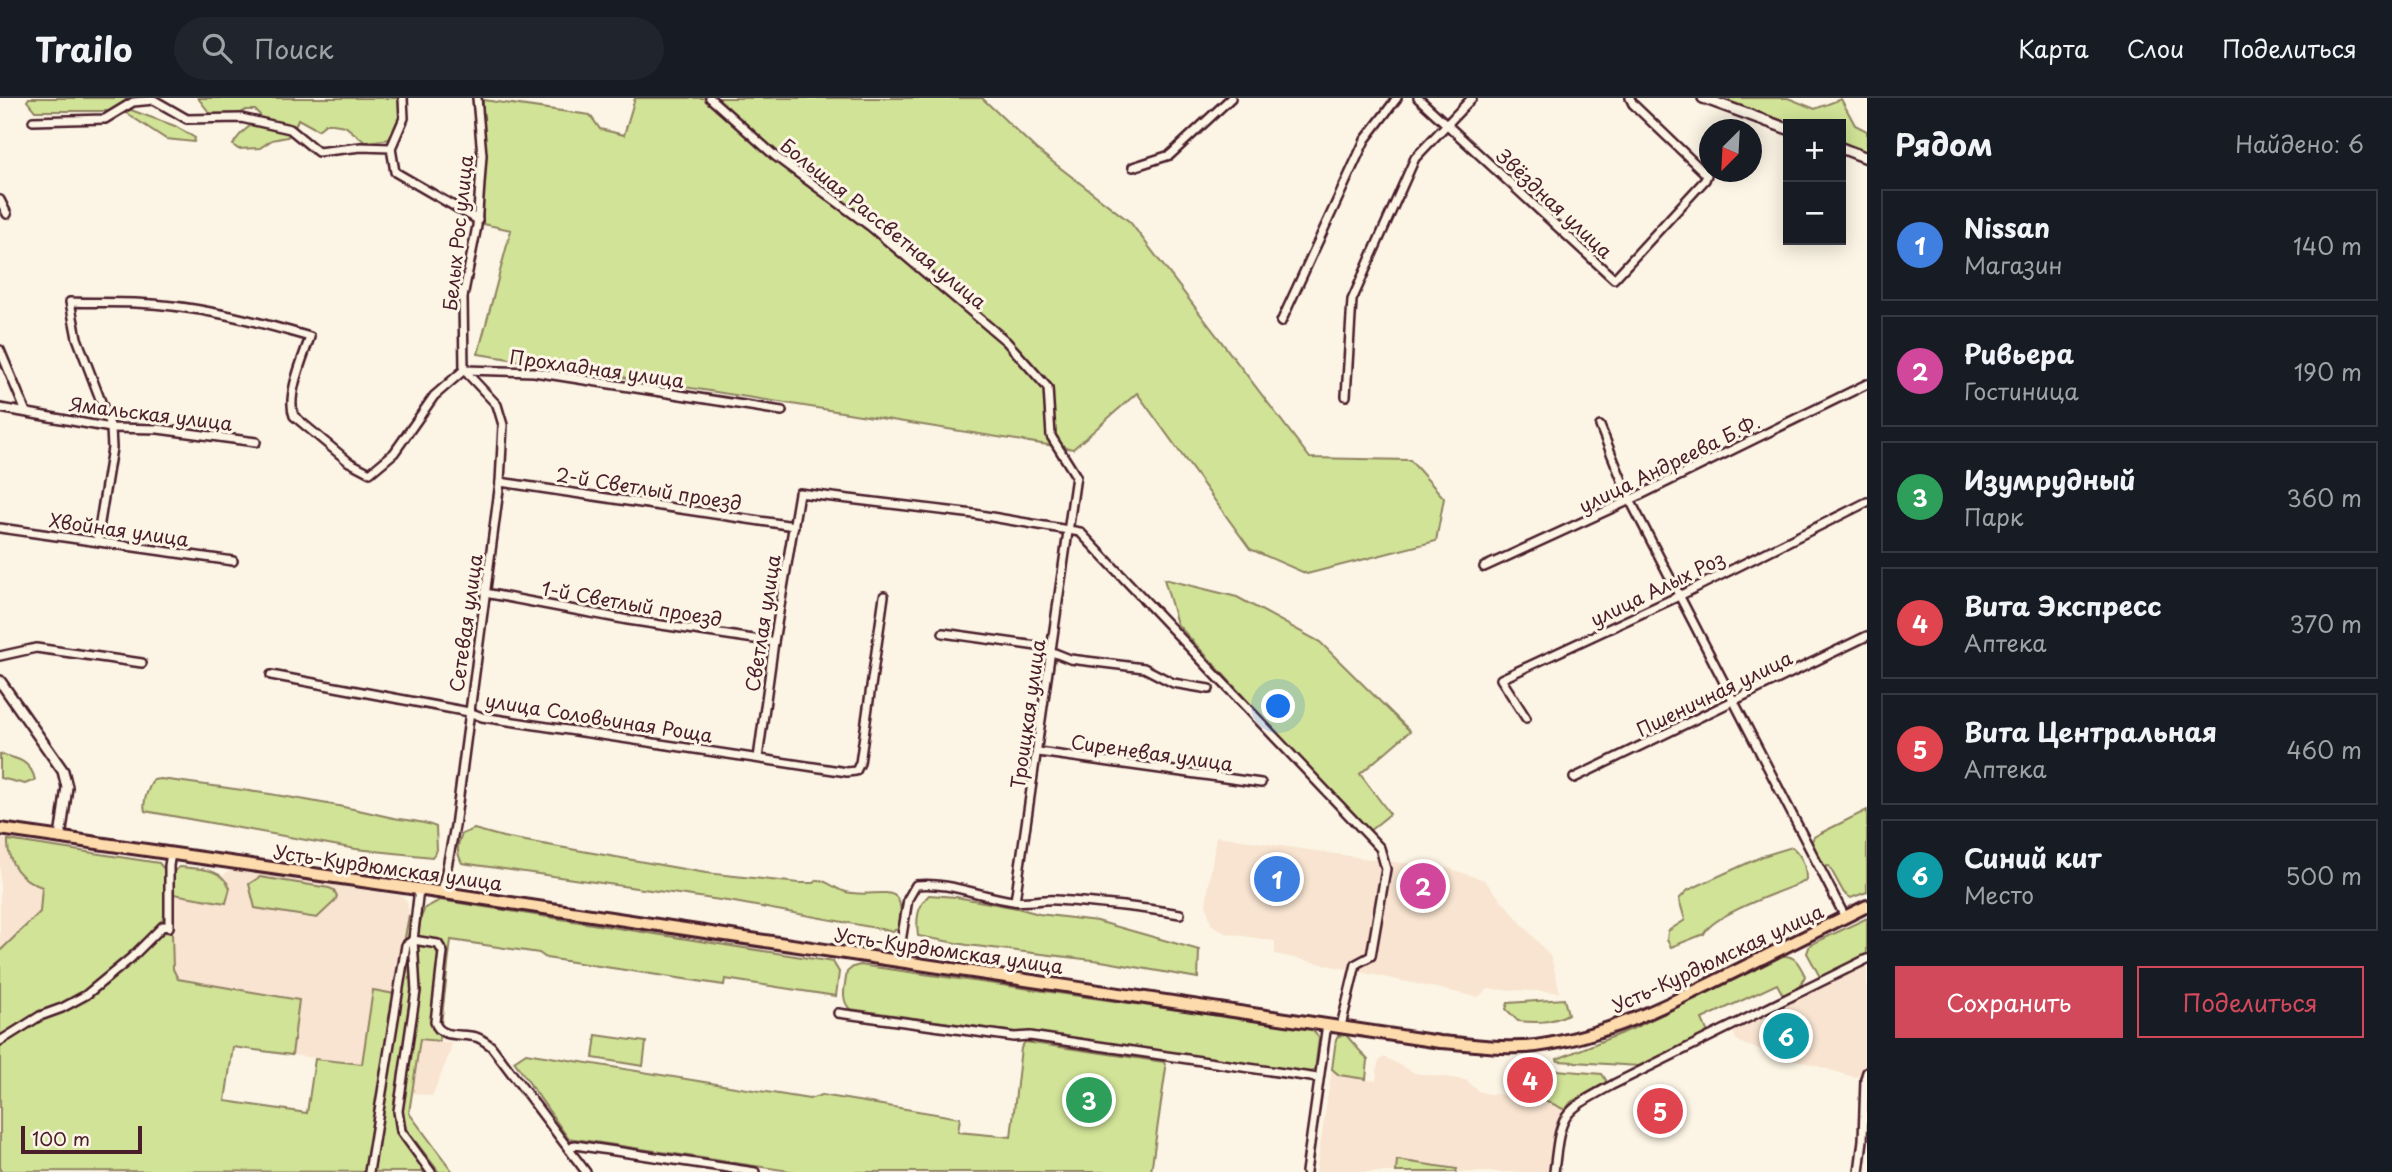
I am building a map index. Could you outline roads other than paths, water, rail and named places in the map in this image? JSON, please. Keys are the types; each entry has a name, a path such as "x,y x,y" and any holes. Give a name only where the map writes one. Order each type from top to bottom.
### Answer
{"main road":[{"name":"Усть-Курдюмская улица","path":"0,829 1327,1024 1473,1045 1515,1047 1552,1043 1593,1034 1639,1017 1867,906"}],"street":[{"path":"403,98 404,118 391,148 395,172 478,220"},
{"name":"Белых Рос улица","path":"464,370 463,297 478,220 482,155 477,98"},
{"name":"Большая Рассветная улица","path":"710,98 775,156 871,227 1006,341 1039,377 1048,388 1051,436 1076,475 1068,530"},
{"path":"1133,167 1170,155 1221,101 1231,98"},
{"path":"1281,322 1365,140 1397,98"},
{"path":"1418,98 1447,125"},
{"path":"1346,396 1352,300 1415,158 1472,98"},
{"name":"Звёздная улица","path":"1447,125 1614,279 1707,175 1633,104 1630,98"},
{"path":"1703,98 1722,101 1783,127"},
{"path":"33,121 105,118 133,102 154,100 187,119 241,118 290,129 318,152 361,147 391,148"},
{"path":"1846,150 1867,158"},
{"path":"0,200 8,214"},
{"path":"97,541 112,448 111,428 77,338 70,302 136,303 202,310 267,324 310,337 290,407 294,416 349,462 370,473 394,453 434,397 464,370"},
{"path":"0,350 26,412"},
{"name":"Прохладная улица","path":"464,370 534,372 782,411"},
{"name":"Сетевая улица","path":"442,892 455,826 500,482 503,425 498,405 464,370"},
{"name":"улица Андреева Б.Ф.","path":"1483,567 1630,500 1867,384"},
{"name":"Ямальская улица","path":"0,408 111,428 158,429 256,442"},
{"path":"1600,426 1630,500 1845,917"},
{"name":"2-й Светлый проезд","path":"500,482 794,526"},
{"name":"Светлая улица","path":"758,758 799,493 974,514 1068,530"},
{"name":"улица Алых Роз","path":"1526,718 1501,679 1681,595 1867,502"},
{"name":"Хвойная улица","path":"0,528 233,561"},
{"path":"1068,530 1080,532 1380,848 1386,869 1371,957 1356,964 1341,1026"},
{"name":"Троицкая улица","path":"1015,901 1068,530"},
{"name":"1-й Светлый проезд","path":"485,593 628,620 774,642"},
{"name":"улица Соловьиная Роща","path":"271,675 469,712 482,717 847,772 856,771 860,763 884,596"},
{"path":"943,633 1037,646 1070,659 1144,668 1172,683 1209,689"},
{"name":"Пшеничная улица","path":"1574,778 1867,636"},
{"path":"0,656 36,648 142,663"},
{"path":"0,681 62,771 67,787 60,838"},
{"name":"Сиреневая улица","path":"1038,752 1261,783"},
{"path":"0,1041 40,1016 86,995 131,958 163,926 169,926 171,853"},
{"path":"898,960 908,900 916,885 959,889 1015,901 1040,899 1104,903 1180,914"},
{"path":"419,889 413,940 416,991 398,1120 401,1131 431,1172"},
{"path":"369,1172 406,945 413,940 438,944 443,952 435,1022 437,1029 443,1033 477,1037 491,1046 586,1172"},
{"path":"1553,1172 1560,1128 1565,1115 1576,1106 1614,1084 1867,959"},
{"path":"838,1013 1014,1037 1030,1036 1318,1078"},
{"path":"1306,1172 1327,1024"},
{"path":"1859,1172 1867,1072"},
{"path":"570,1149 575,1145 755,1172"}],"place":[{"name":"Nissan","path":"1277,879"},
{"name":"Ривьера","path":"1423,886"},
{"name":"Синий кит","path":"1786,1036"},
{"name":"Вита Экспресс","path":"1530,1080"},
{"name":"Изумрудный","path":"1089,1100"},
{"name":"Вита Центральная","path":"1660,1111"}]}
